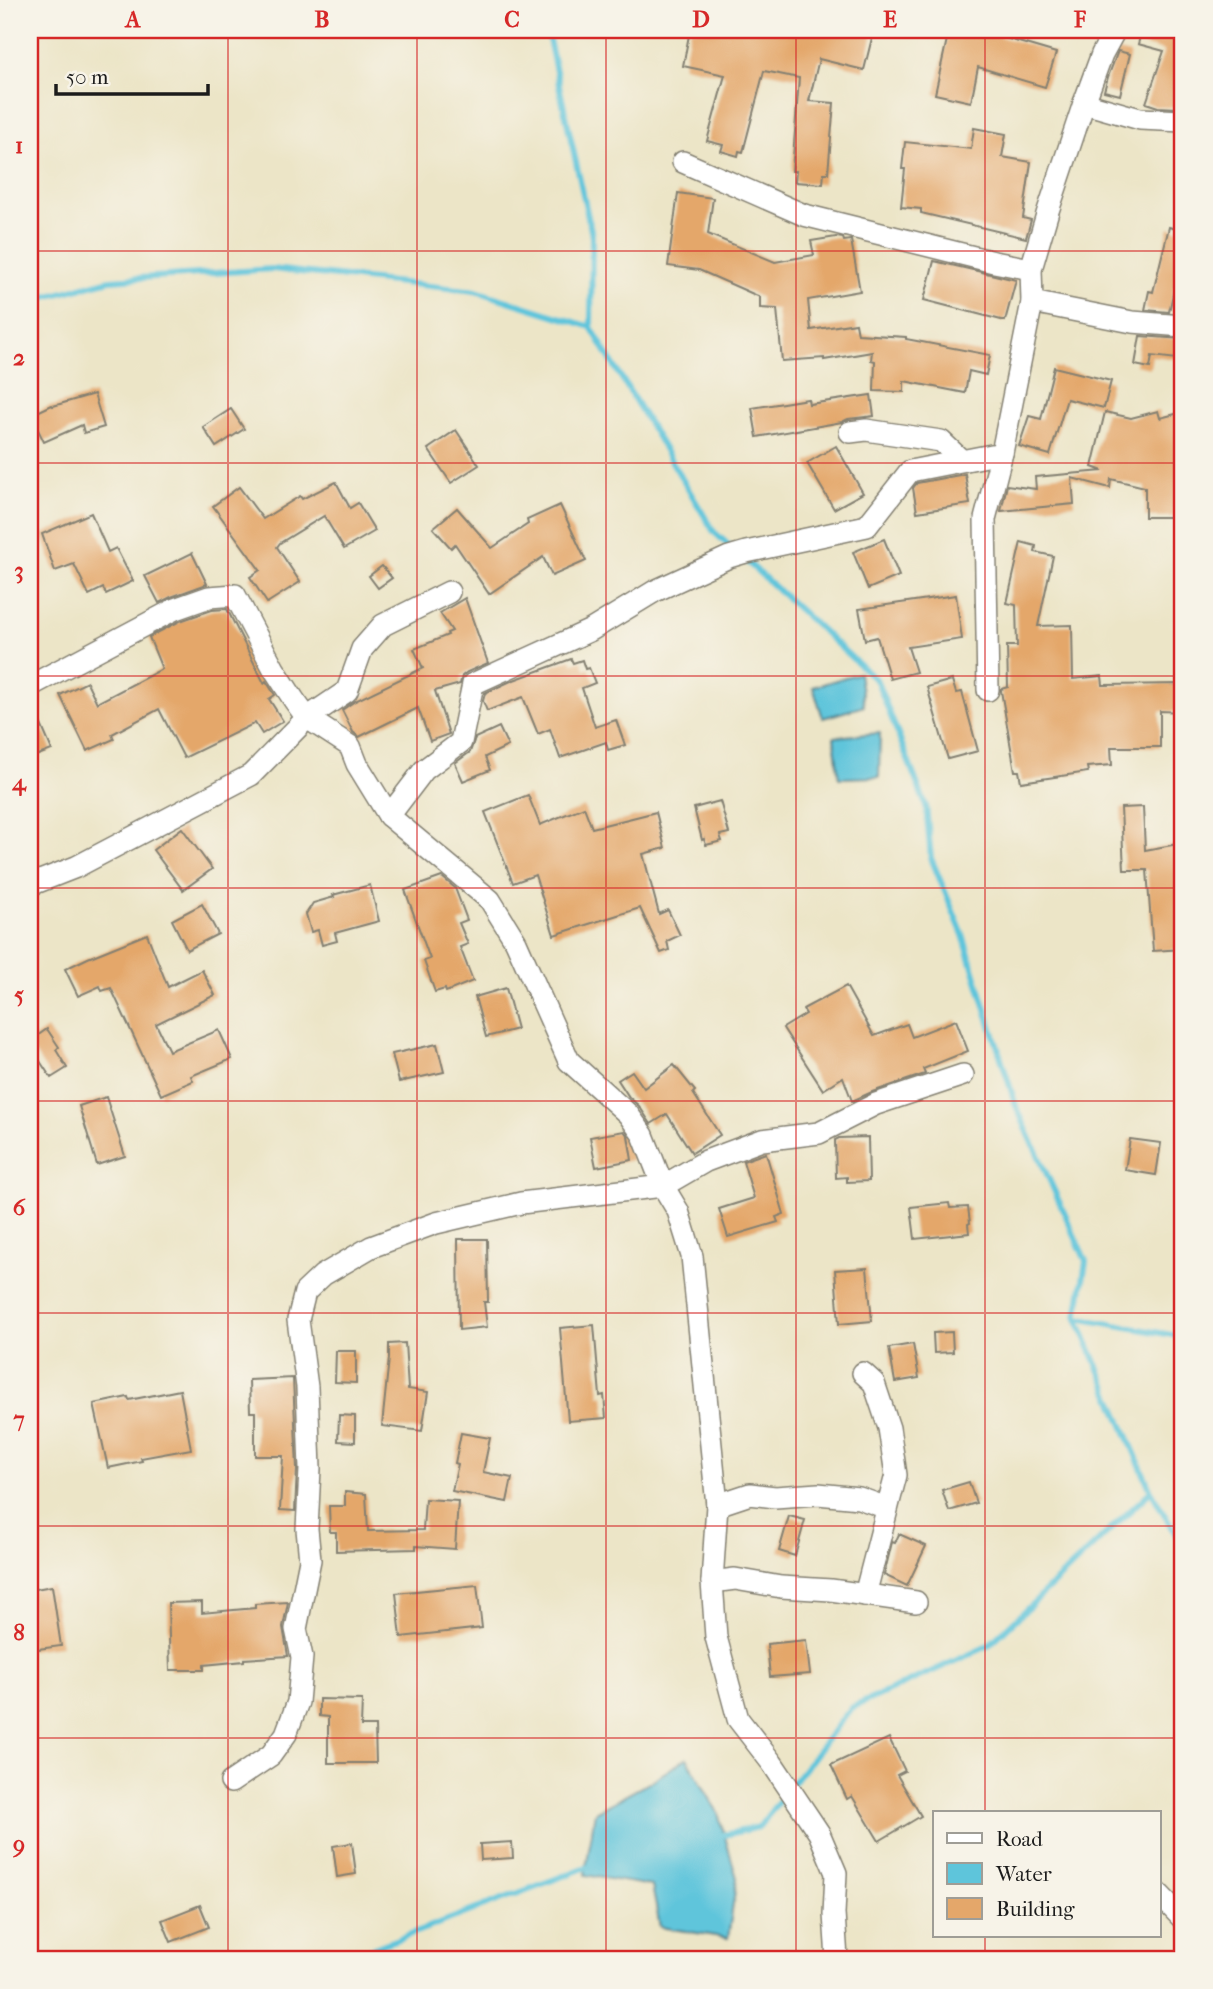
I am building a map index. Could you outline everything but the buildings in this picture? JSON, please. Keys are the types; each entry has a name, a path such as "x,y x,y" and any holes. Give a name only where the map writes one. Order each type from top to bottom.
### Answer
{"street":[{"path":"988,690 985,519 1002,453 1032,302 1031,269 1084,103 1102,54 1115,30"},
{"path":"1084,103 1140,119 1183,121"},
{"path":"683,162 804,215 1031,269"},
{"path":"1032,302 1132,322 1183,326"},
{"path":"850,432 866,430 941,441 961,460"},
{"path":"389,816 424,769 461,742 472,684 590,630 655,591 738,555 867,526 910,471 1002,453"},
{"path":"30,885 76,867 251,775 307,718 347,691 362,649 383,625 449,592"},
{"path":"30,685 175,609 209,597 235,595 274,669 307,718 350,746 357,764 389,816 490,900 516,942 569,1061 628,1114 643,1135 663,1185 678,1211 692,1256 717,1506 712,1583 716,1637 738,1719 820,1833 836,1872 836,1959"},
{"path":"230,1782 271,1755 286,1734 298,1702 302,1657 296,1629 310,1560 307,1529 310,1469 307,1387 298,1320 305,1292 323,1275 370,1247 436,1223 521,1203 663,1185 706,1160 762,1140 819,1133 876,1104 962,1075"},
{"path":"863,1373 874,1383 889,1428 896,1475 865,1595"},
{"path":"717,1506 750,1494 775,1497 818,1494 859,1498 887,1508"},
{"path":"712,1583 735,1579 781,1587 831,1590 916,1602"},
{"path":"1160,1896 1183,1919"}],"water":[{"path":"859,673 864,706 823,718 813,687"},
{"path":"880,733 879,777 839,778 834,737"},
{"path":"687,1758 718,1813 737,1878 728,1938 660,1927 652,1886 585,1875 595,1812 647,1784"}],"waterway":[{"path":"554,30 548,35 592,235 591,327 714,532 735,551"},
{"path":"30,301 110,280 272,269 476,291 591,327"},
{"path":"743,558 877,681 926,806 931,858 963,935 1016,1106 1086,1261 1077,1318 1151,1491 1183,1547"},
{"path":"1077,1318 1183,1337"},
{"path":"719,1836 759,1827 851,1708 988,1646 1151,1491"},
{"path":"345,1959 592,1865"}]}
